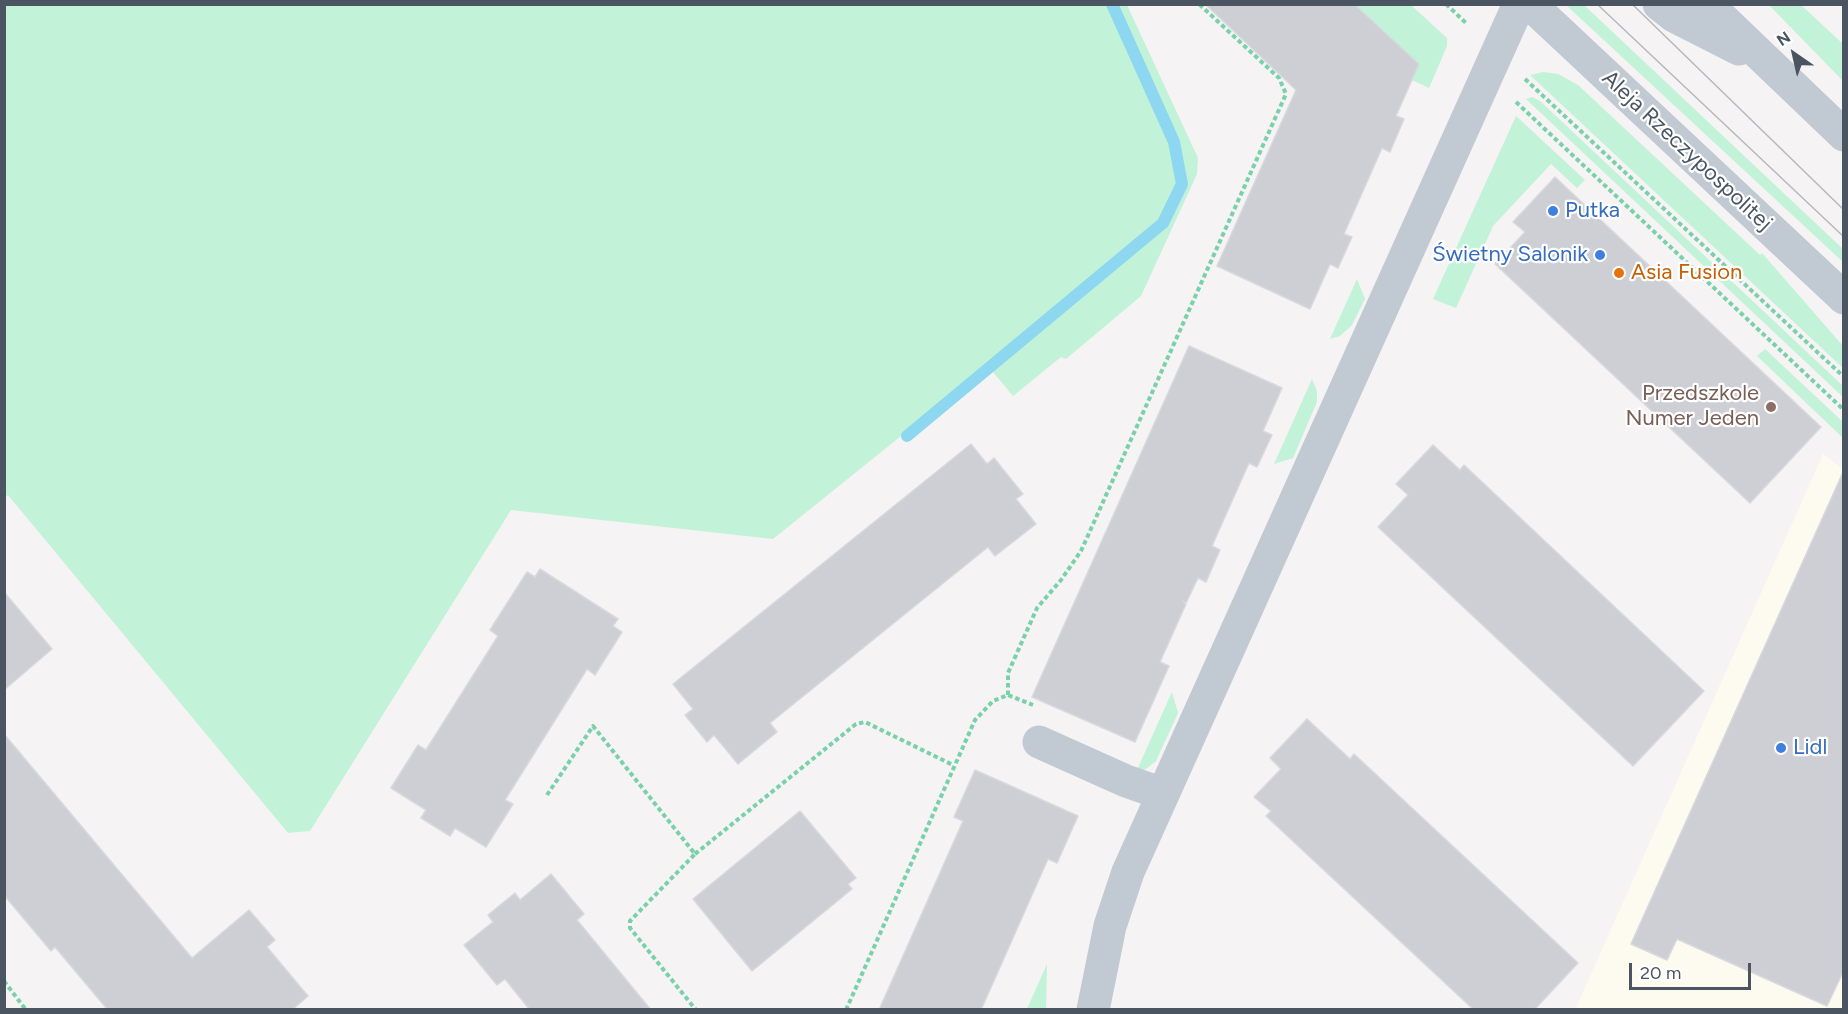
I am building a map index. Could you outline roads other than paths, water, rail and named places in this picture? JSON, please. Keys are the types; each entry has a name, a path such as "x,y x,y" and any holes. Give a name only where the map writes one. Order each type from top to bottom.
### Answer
{"street":[{"path":"1093,1010 1110,926 1128,872 1520,4"},
{"name":"Aleja Rzeczypospolitej","path":"1530,4 1844,298"},
{"path":"1659,4 1674,16 1768,63"},
{"path":"1707,4 1844,135"},
{"path":"1039,742 1126,781 1164,794"}],"waterway":[{"path":"907,436 1163,223 1182,184 1174,142 1112,4"}],"tram line":[{"path":"1597,4 1844,237"},
{"path":"1632,4 1844,210"}],"place":[{"name":"Putka","path":"1553,211"},
{"name":"Świetny Salonik","path":"1600,255"},
{"name":"Asia Fusion","path":"1619,273"},
{"name":"Przedszkole Numer Jeden","path":"1771,407"},
{"name":"Lidl","path":"1781,748"}]}
